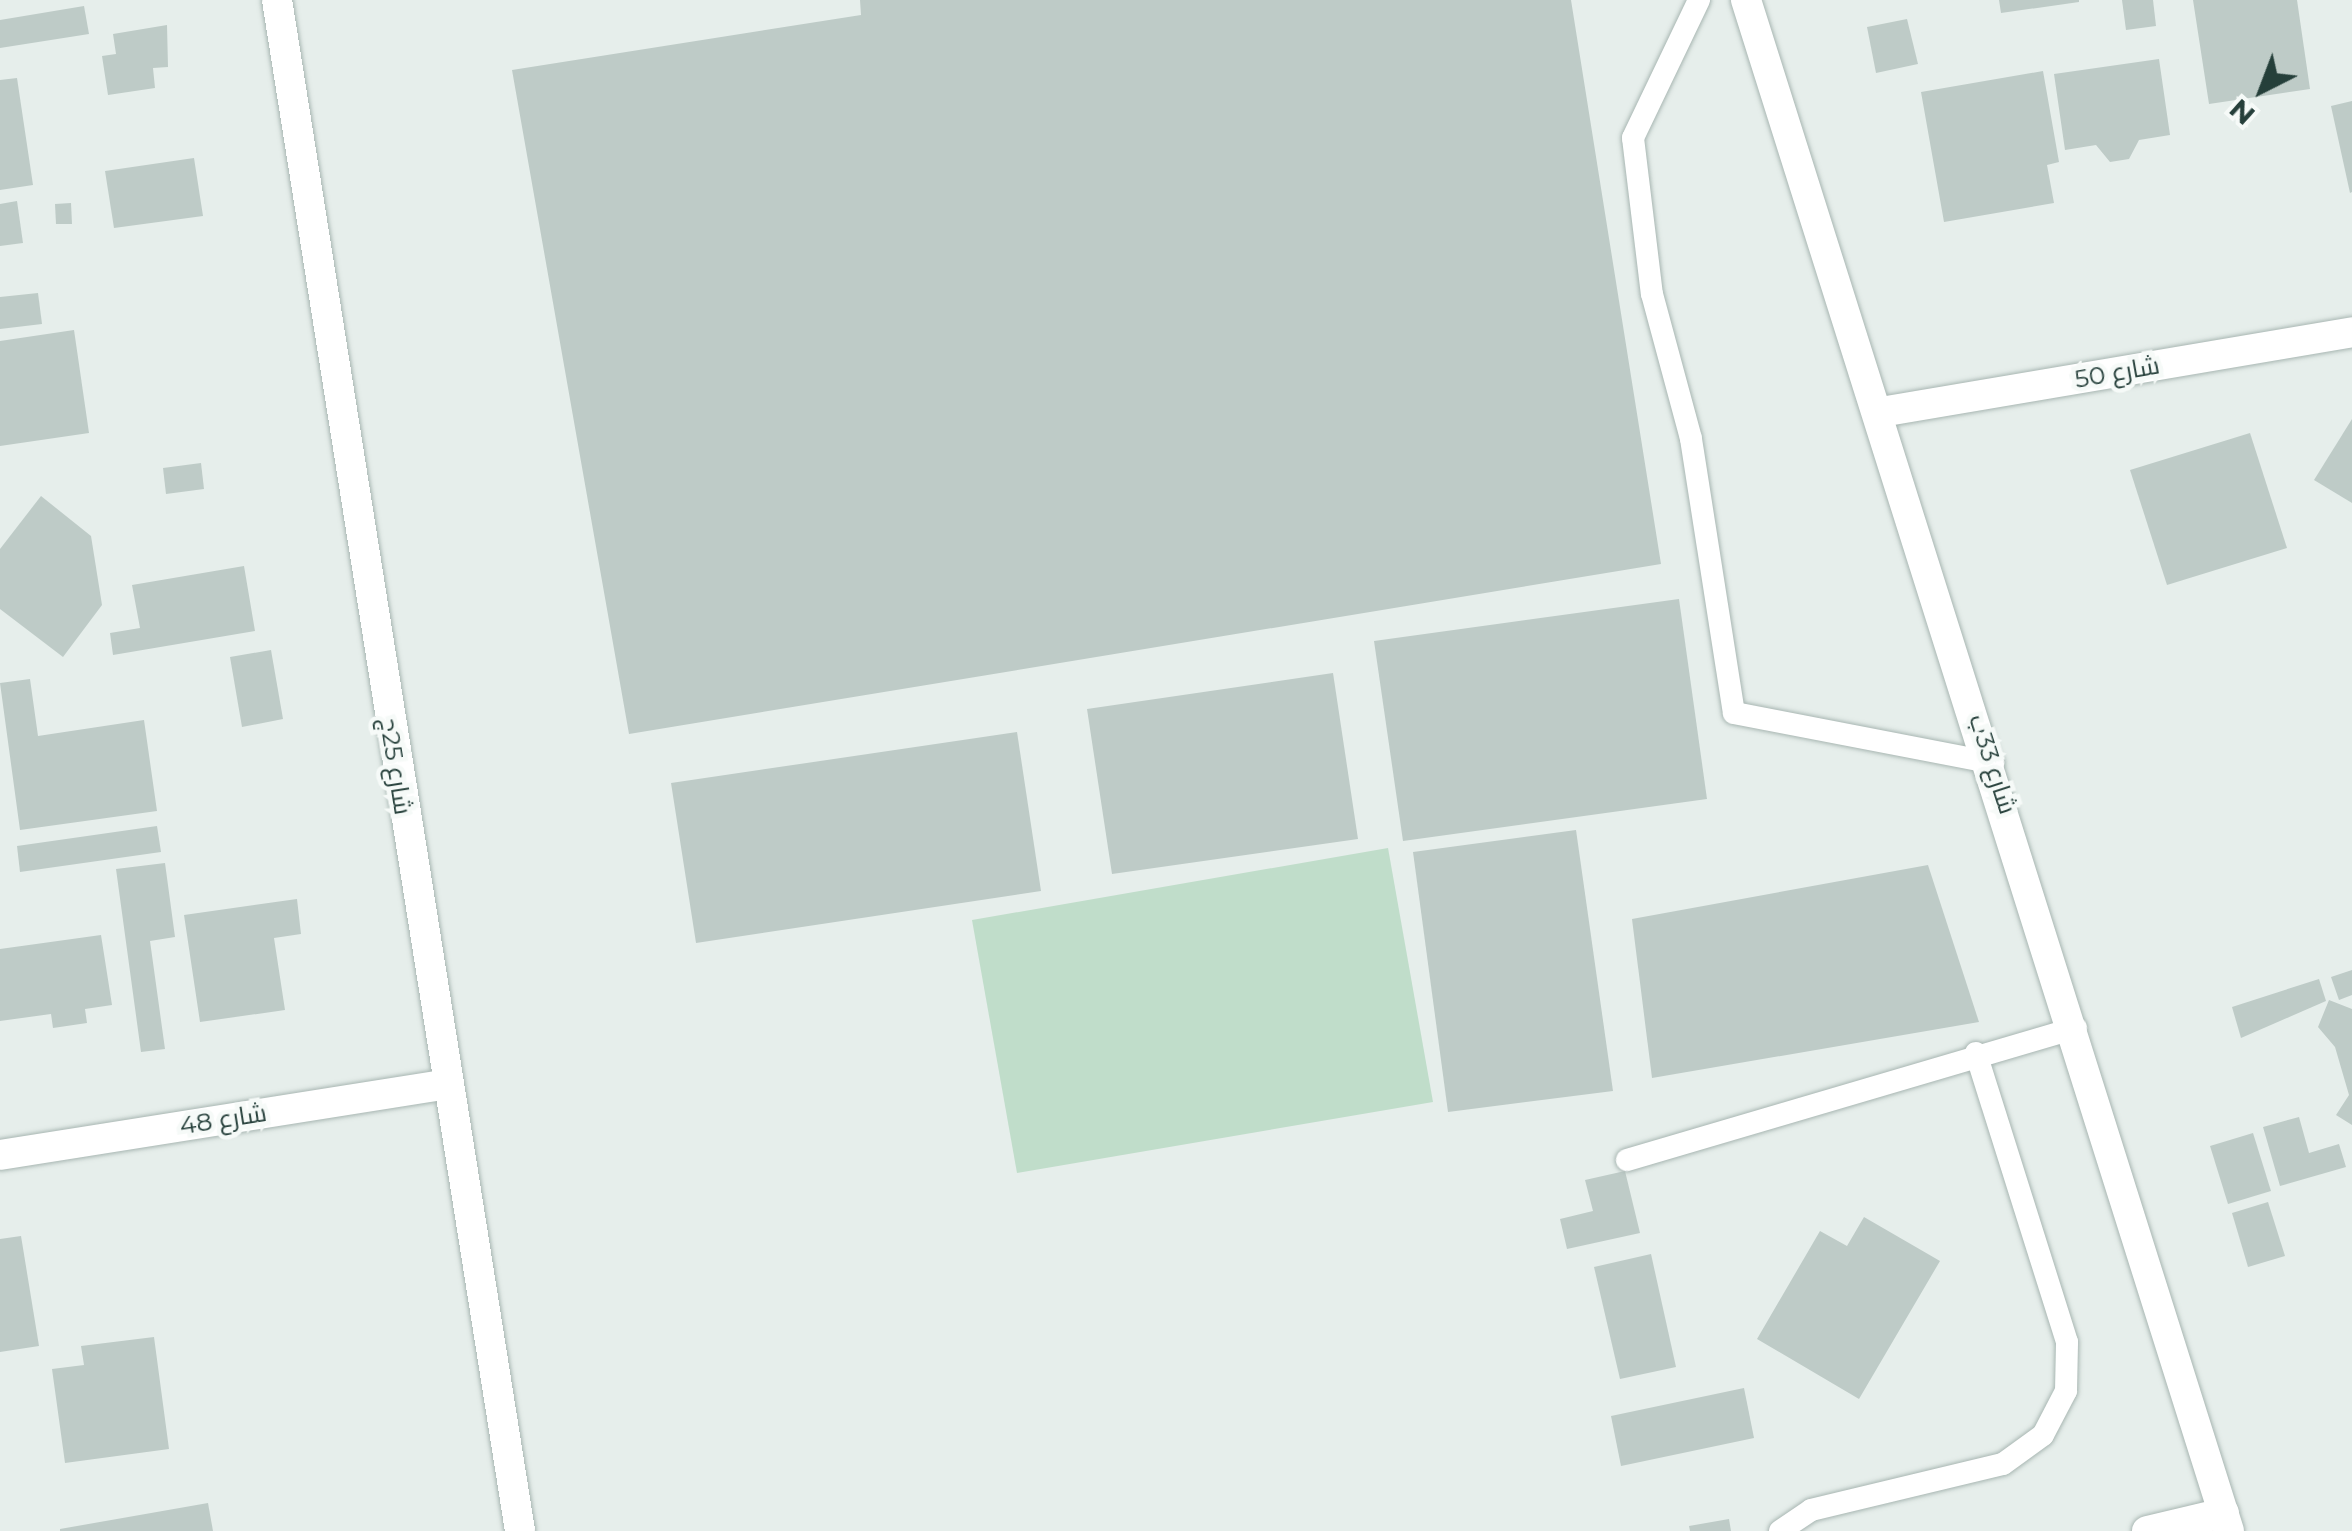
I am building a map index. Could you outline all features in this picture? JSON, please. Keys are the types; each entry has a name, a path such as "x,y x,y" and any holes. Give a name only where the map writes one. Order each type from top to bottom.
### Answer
{"street":[{"name":"شارع 25ج","path":"277,0 446,1084 520,1531"},
{"name":"شارع 33ب","path":"1746,0 2076,1028 2226,1522"},
{"name":"شارع 50","path":"1881,412 2352,332"},
{"name":"شارع 48","path":"0,1154 446,1084"},
{"path":"2147,1531 2226,1522"}],"lane":[{"path":"1699,0 1633,138 1652,294 1692,439 1734,713 1992,764"},
{"path":"1627,1160 1976,1053 2076,1028"},
{"path":"1780,1531 1811,1510 2003,1464 2056,1414 2068,1342 1976,1053"}],"green space":[{"path":"1388,848 1433,1102 1017,1173 972,920"}],"building":[{"path":"860,0 1571,0 1661,564 629,734 512,70 861,15"},
{"path":"1999,0 2079,0 2079,2 2001,13"},
{"path":"2122,0 2153,0 2156,26 2126,30"},
{"path":"2193,0 2297,0 2310,89 2209,104"},
{"path":"84,6 89,34 0,48 0,20"},
{"path":"1907,19 1918,64 1876,73 1867,27"},
{"path":"167,25 168,67 153,68 155,88 108,95 102,56 116,54 113,34"},
{"path":"2159,59 2170,135 2139,140 2129,159 2110,162 2096,145 2065,150 2054,74"},
{"path":"2043,71 2059,162 2047,165 2054,203 1944,222 1921,92"},
{"path":"17,78 33,185 0,190 0,80"},
{"path":"2352,101 2352,192 2350,193 2331,106"},
{"path":"194,158 203,216 114,228 105,171"},
{"path":"17,201 23,243 0,246 0,204"},
{"path":"71,203 72,224 56,224 55,204"},
{"path":"38,293 42,324 0,329 0,297"},
{"path":"74,330 89,433 0,446 0,341"},
{"path":"2352,419 2352,503 2314,480"},
{"path":"2250,433 2287,548 2167,585 2130,470"},
{"path":"201,463 204,489 166,494 163,468"},
{"path":"41,496 91,536 102,605 63,657 0,609 0,549"},
{"path":"244,566 255,631 113,655 110,633 140,628 132,585"},
{"path":"1679,599 1707,799 1403,841 1374,641"},
{"path":"271,650 283,719 242,727 230,657"},
{"path":"1333,673 1358,839 1112,874 1087,709"},
{"path":"30,679 38,736 144,720 157,811 20,830 0,683"},
{"path":"1017,732 1041,891 696,943 671,783"},
{"path":"157,826 161,852 20,872 17,846"},
{"path":"1576,830 1613,1091 1448,1112 1413,852"},
{"path":"165,863 175,937 150,941 165,1049 141,1052 116,869"},
{"path":"1928,865 1979,1022 1652,1078 1632,919"},
{"path":"297,899 301,934 274,938 285,1010 200,1022 184,915"},
{"path":"101,935 112,1005 85,1009 87,1023 53,1028 51,1014 0,1021 0,949"},
{"path":"2352,970 2352,995 2339,1000 2331,977"},
{"path":"2319,979 2326,1001 2241,1038 2232,1007"},
{"path":"2329,1000 2352,1009 2352,1125 2336,1115 2349,1095 2335,1047 2318,1027"},
{"path":"2299,1117 2309,1153 2339,1144 2346,1167 2280,1186 2263,1127"},
{"path":"2253,1133 2271,1191 2228,1204 2210,1146"},
{"path":"1625,1171 1640,1233 1567,1249 1560,1219 1593,1211 1585,1180"},
{"path":"2268,1202 2285,1256 2248,1267 2232,1213"},
{"path":"1864,1217 1940,1261 1859,1399 1757,1339 1820,1231 1847,1246"},
{"path":"21,1236 39,1346 0,1352 0,1239"},
{"path":"1651,1254 1676,1367 1620,1379 1594,1267"},
{"path":"154,1337 169,1449 65,1463 52,1369 84,1365 81,1346"},
{"path":"1744,1388 1754,1438 1621,1466 1611,1416"},
{"path":"208,1503 213,1531 60,1531 60,1529"},
{"path":"1729,1519 1731,1531 1690,1531 1689,1526"}]}
